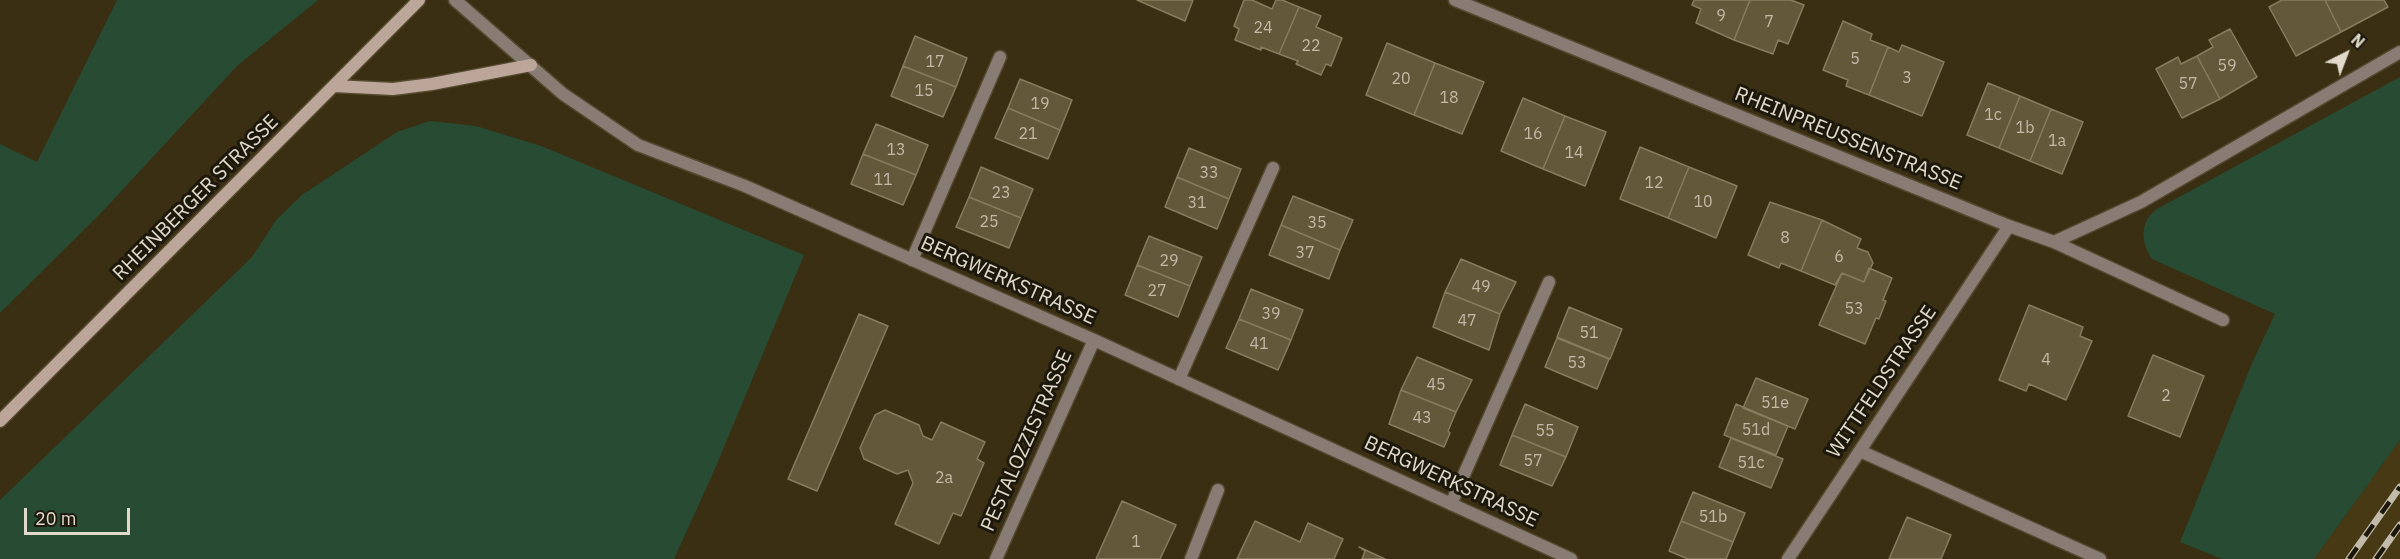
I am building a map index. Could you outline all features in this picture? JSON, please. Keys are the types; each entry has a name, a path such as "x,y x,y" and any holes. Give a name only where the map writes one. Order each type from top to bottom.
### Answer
{"main road":[{"name":"RHEINBERGER STRASSE","path":"0,421 419,0"},
{"path":"334,86 393,89 531,65"}],"street":[{"name":"BERGWERKSTRASSE","path":"455,0 563,94 638,145 745,186 1094,340 1571,559"},
{"name":"RHEINPREUSSENSTRASSE","path":"1455,0 2054,243 2223,320"},
{"path":"2054,243 2141,202 2400,52"},
{"path":"912,260 1000,57"},
{"path":"1179,379 1273,168"},
{"name":"WITTFELDSTRASSE","path":"1788,559 2009,226"},
{"path":"1451,504 1549,282"},
{"name":"PESTALOZZISTRASSE","path":"996,559 1094,340"},
{"path":"1860,451 2100,559"},
{"path":"1191,559 1218,490"}],"shaded area":[{"path":"2400,440 2400,559 2314,559"}],"green space":[{"path":"117,0 318,0 237,66 101,213 0,313 0,144 37,162"},
{"path":"2400,77 2400,440 2314,559 2222,559 2180,542 2253,361 2275,314 2152,259 2144,240 2147,220 2157,209"},
{"path":"430,121 476,126 541,146 804,255 714,471 674,559 0,559 0,500 252,257 277,219 302,195 397,132"}],"building":[{"path":"1137,0 1193,0 1185,21"},
{"path":"1244,0 1252,0 1272,9 1276,0 1299,7 1279,54 1235,40 1239,29 1234,26"},
{"path":"1694,0 1750,0 1734,40 1696,23 1701,9 1692,5"},
{"path":"1750,0 1791,0 1804,5 1788,44 1778,40 1773,54 1734,40"},
{"path":"2282,0 2325,0 2341,32 2296,56 2269,7"},
{"path":"2325,0 2384,0 2388,7 2341,32"},
{"path":"1299,7 1321,16 1316,27 1342,38 1331,66 1326,64 1321,75 1296,64 1298,61 1279,54"},
{"path":"1843,21 1872,34 1870,40 1888,47 1869,95 1846,86 1848,80 1823,70"},
{"path":"2230,29 2257,77 2220,99 2197,56 2213,47 2209,40"},
{"path":"915,36 967,58 956,87 903,66"},
{"path":"1387,43 1435,63 1414,115 1366,95"},
{"path":"1902,45 1944,62 1922,116 1869,95 1888,47 1899,52"},
{"path":"2197,56 2220,99 2182,118 2156,69 2178,57 2181,64"},
{"path":"1435,63 1484,82 1462,134 1414,115"},
{"path":"903,66 956,87 943,117 891,96"},
{"path":"1020,79 1072,100 1060,130 1008,108"},
{"path":"1988,83 2020,96 1999,148 1967,135"},
{"path":"2020,96 2051,109 2030,161 1999,148"},
{"path":"1523,98 1565,116 1543,169 1501,151"},
{"path":"1008,108 1060,130 1048,159 995,138"},
{"path":"2051,109 2083,122 2062,174 2030,161"},
{"path":"1565,116 1606,132 1585,186 1543,169"},
{"path":"876,124 928,145 916,175 863,154"},
{"path":"1640,147 1689,167 1668,218 1620,199"},
{"path":"1189,148 1241,169 1229,199 1177,177"},
{"path":"863,154 916,175 903,205 851,184"},
{"path":"981,167 1033,189 1021,218 969,197"},
{"path":"1689,167 1737,186 1716,238 1668,218"},
{"path":"1177,177 1229,199 1217,229 1165,207"},
{"path":"1293,196 1353,220 1340,250 1281,225"},
{"path":"969,197 1021,218 1009,248 956,227"},
{"path":"1770,202 1822,220 1801,271 1781,263 1779,268 1748,255"},
{"path":"1822,220 1861,239 1857,248 1868,252 1873,263 1864,282 1842,273 1835,285 1801,271"},
{"path":"1281,225 1340,250 1329,279 1269,255"},
{"path":"1149,236 1202,257 1190,286 1137,265"},
{"path":"1461,259 1516,282 1500,314 1445,292"},
{"path":"1137,265 1190,286 1178,317 1125,295"},
{"path":"1869,268 1892,278 1883,300 1886,301 1879,319 1876,318 1865,344 1819,325 1842,273 1864,282"},
{"path":"1251,289 1303,310 1291,340 1239,319"},
{"path":"1445,292 1500,314 1489,350 1433,327"},
{"path":"2029,305 2083,327 2080,336 2092,341 2066,400 2029,384 2026,391 1999,380"},
{"path":"1569,307 1622,329 1610,359 1557,337"},
{"path":"859,314 888,326 817,491 788,479"},
{"path":"1239,319 1291,340 1278,370 1226,348"},
{"path":"1557,338 1609,359 1597,389 1545,367"},
{"path":"2153,355 2204,376 2180,437 2128,416"},
{"path":"1417,357 1472,380 1456,412 1401,390"},
{"path":"1756,378 1808,399 1795,429 1743,408"},
{"path":"1401,390 1456,412 1444,447 1389,424"},
{"path":"1525,404 1578,427 1566,457 1512,435"},
{"path":"1736,404 1788,426 1776,455 1724,435"},
{"path":"885,410 919,425 923,436 932,440 941,422 985,442 977,459 984,463 961,516 953,513 939,544 895,524 913,483 908,470 897,474 864,459 860,448 875,415"},
{"path":"1512,435 1566,457 1552,486 1500,465"},
{"path":"1731,438 1783,459 1771,488 1719,467"},
{"path":"1693,492 1745,513 1733,542 1681,521"},
{"path":"1122,501 1176,525 1160,559 1096,559"},
{"path":"1907,517 1951,535 1941,559 1889,559"},
{"path":"1255,521 1300,542 1308,523 1343,539 1334,559 1237,559"},
{"path":"1681,521 1733,542 1726,559 1688,559 1669,551"},
{"path":"1359,547 1385,559 1362,559 1365,551"}],"railway":[{"path":"2349,559 2400,487"},
{"path":"2376,559 2400,525"}]}
